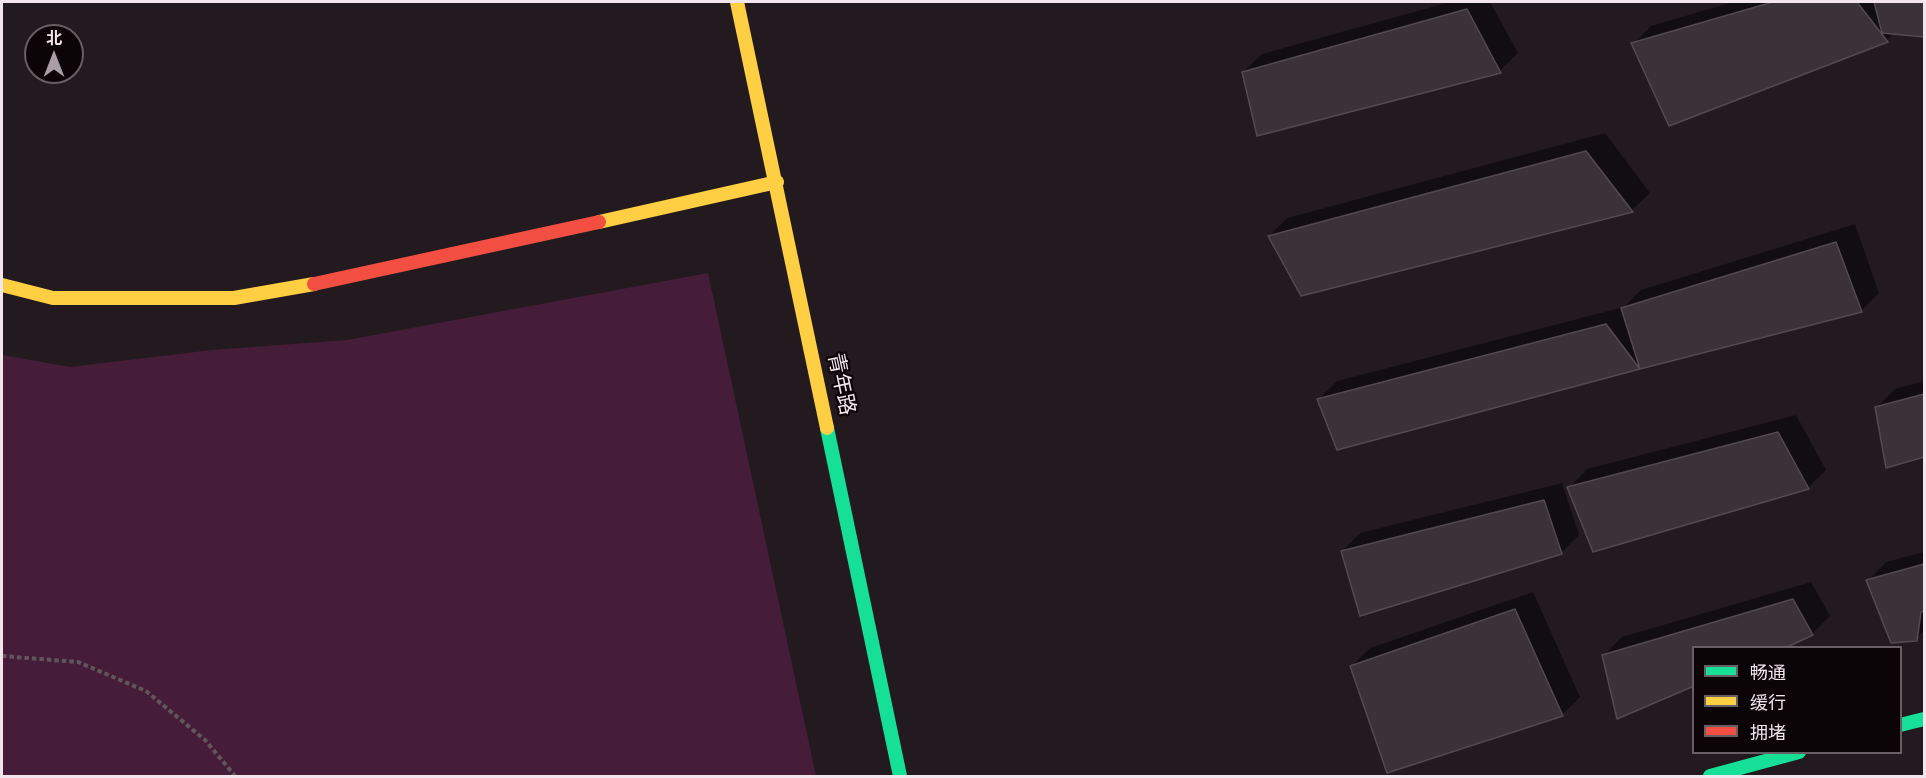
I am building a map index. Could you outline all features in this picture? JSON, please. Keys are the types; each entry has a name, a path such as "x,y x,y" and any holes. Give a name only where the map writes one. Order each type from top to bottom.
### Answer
{"street":[{"name":"青年路","path":"737,2 777,182 900,777"},
{"path":"2,285 53,298 234,298 369,274 777,182"},
{"path":"1902,724 1924,718"},
{"path":"1710,777 1795,754"}],"path":[{"path":"2,656 78,662 146,692 205,740 235,777"}],"shaded area":[{"path":"708,273 816,776 2,776 2,355 70,367 212,350 347,340"}],"building":[{"path":"1773,2 1857,2 1888,42 1669,126 1631,43"},
{"path":"1874,2 1924,2 1924,37 1882,33"},
{"path":"1467,9 1501,73 1257,136 1242,72"},
{"path":"1586,151 1633,212 1301,296 1268,236"},
{"path":"1836,242 1862,312 1640,369 1621,308"},
{"path":"1606,324 1640,369 1337,450 1317,399"},
{"path":"1924,394 1924,457 1886,468 1875,407"},
{"path":"1778,432 1809,489 1593,552 1567,487"},
{"path":"1544,500 1562,554 1360,616 1341,551"},
{"path":"1924,564 1924,611 1921,612 1917,641 1891,643 1866,580"},
{"path":"1793,599 1813,635 1789,646 1692,646 1692,687 1617,719 1602,655"},
{"path":"1515,609 1563,716 1387,773 1350,666"}],"traffic: fast":[{"path":"827,428 900,776"},
{"path":"1902,724 1924,719"},
{"path":"1710,776 1792,754"}],"traffic: slow":[{"path":"737,2 827,428"},
{"path":"599,222 777,182"},
{"path":"2,285 53,298 234,298 314,284"}],"traffic: jam":[{"path":"314,284 599,222"}]}
